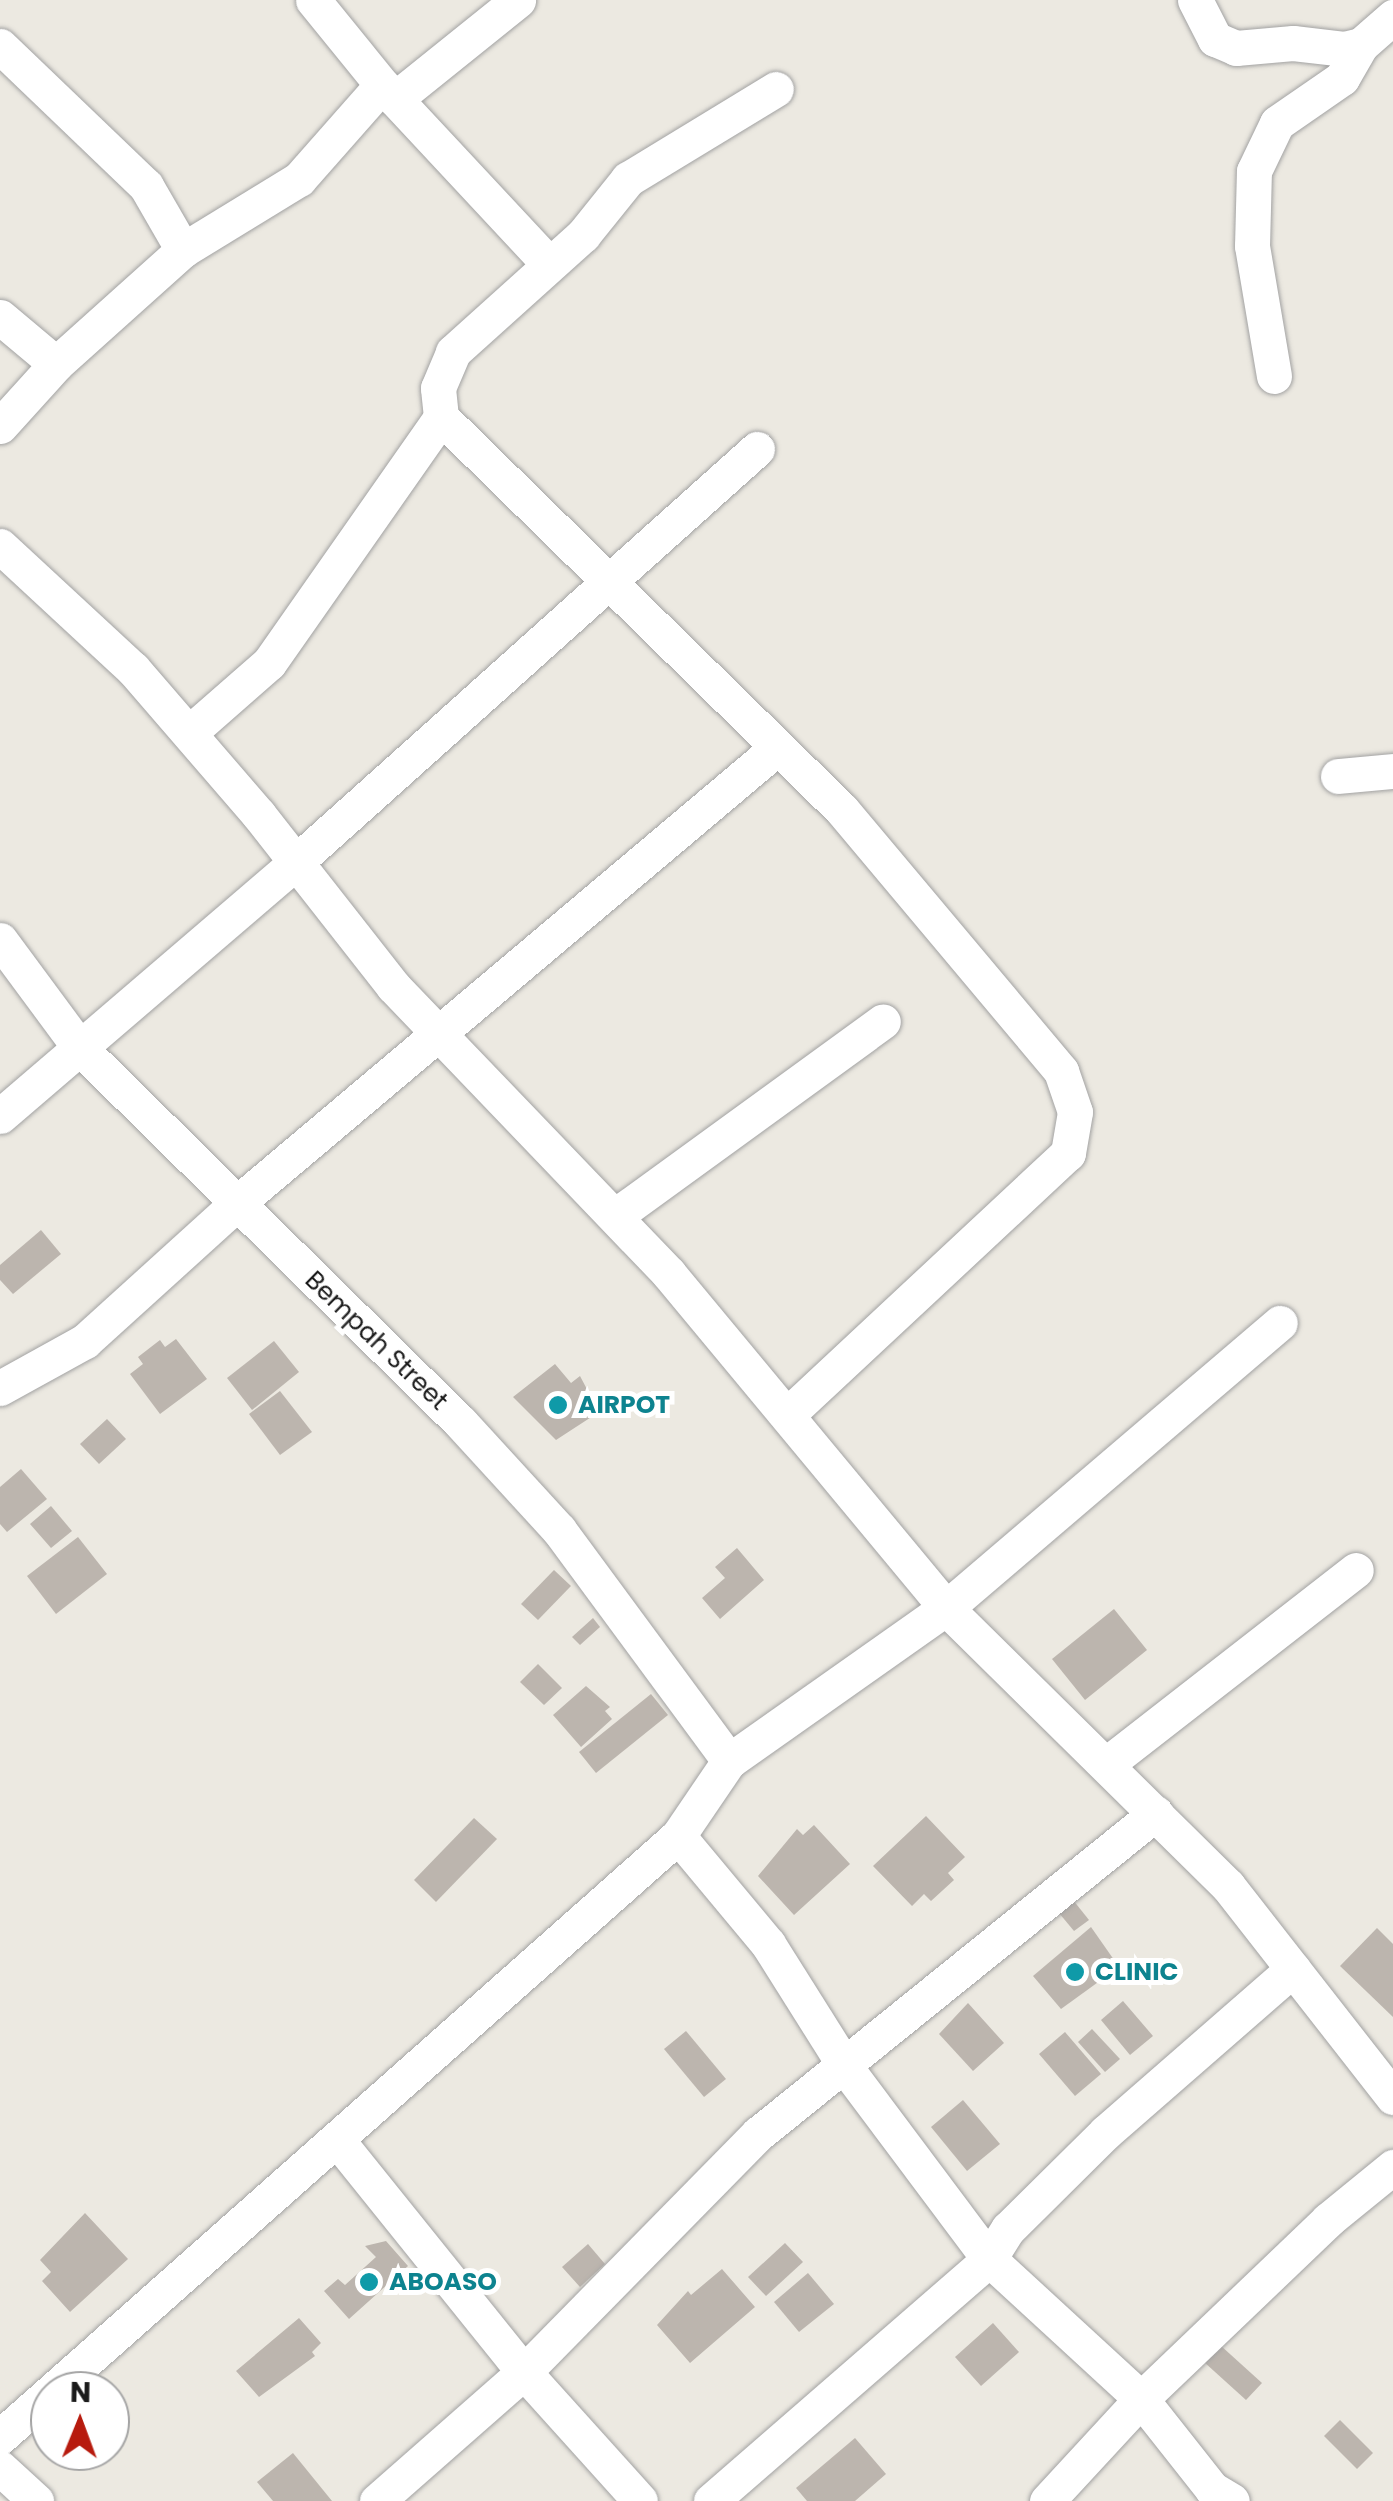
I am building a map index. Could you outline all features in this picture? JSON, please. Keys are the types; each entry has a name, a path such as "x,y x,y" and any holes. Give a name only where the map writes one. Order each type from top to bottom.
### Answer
{"street":[{"path":"313,0 388,92 547,262"},
{"path":"0,426 56,364 183,250 299,178 388,92 518,0"},
{"path":"1195,0 1208,31 1236,48 1361,45"},
{"path":"1274,376 1252,246 1254,170 1277,123 1342,78 1361,45 1393,17"},
{"path":"0,46 146,186 183,250"},
{"path":"189,733 269,663 440,417 438,388 453,352 547,262 582,235 628,179 776,89"},
{"path":"0,317 56,364"},
{"path":"440,417 605,584 842,810 1061,1072 1075,1112 1068,1153 788,1414"},
{"path":"0,1116 296,862 757,449"},
{"path":"0,546 132,668 296,862 393,986 615,1216 788,1414 946,1608 1108,1763 1228,1886 1393,2097"},
{"path":"0,1388 85,1342 236,1204 443,1036 777,748"},
{"path":"1338,776 1393,771"},
{"name":"Bempah Street","path":"0,940 80,1048 461,1422 558,1530 729,1761"},
{"path":"615,1216 883,1020"},
{"path":"0,2438 678,1836 729,1761 946,1608 1280,1323"},
{"path":"1108,1763 1356,1570"},
{"path":"376,2501 524,2372 758,2134 846,2068 1156,1813"},
{"path":"678,1836 768,1944 846,2068 988,2259 1141,2398 1212,2489 1232,2501"},
{"path":"711,2501 988,2259 1008,2229 1106,2132 1294,1969"},
{"path":"338,2141 524,2372 640,2501"},
{"path":"1048,2501 1141,2398 1328,2220 1393,2167"}],"building":[{"path":"41,1230 61,1254 13,1294 0,1280 0,1265"},
{"path":"176,1339 207,1379 160,1414 130,1374 143,1364 138,1357 160,1340 165,1347"},
{"path":"274,1341 299,1372 252,1410 227,1378"},
{"name":"AIRPOT","path":"555,1364 571,1383 580,1376 599,1412 556,1440 513,1397"},
{"path":"280,1391 312,1432 280,1455 249,1414"},
{"path":"107,1419 126,1439 99,1464 80,1444"},
{"path":"21,1469 47,1499 7,1532 0,1524 0,1487"},
{"path":"51,1506 72,1531 51,1548 30,1524"},
{"path":"78,1537 107,1574 56,1614 27,1576"},
{"path":"737,1548 764,1580 720,1619 702,1598 725,1578 715,1567"},
{"path":"554,1570 571,1586 538,1620 521,1604"},
{"path":"1114,1609 1147,1650 1085,1700 1052,1659"},
{"path":"593,1618 600,1627 580,1645 572,1637"},
{"path":"538,1664 562,1688 544,1705 520,1682"},
{"path":"586,1686 610,1707 605,1711 612,1719 581,1747 553,1715"},
{"path":"651,1694 668,1715 596,1773 579,1752"},
{"path":"926,1816 965,1857 948,1873 954,1880 931,1901 924,1894 912,1906 873,1866"},
{"path":"474,1818 497,1839 436,1902 414,1880"},
{"path":"814,1825 850,1864 794,1915 758,1876 797,1829 803,1835"},
{"path":"1069,1895 1089,1920 1074,1931 1054,1907"},
{"name":"CLINIC","path":"1091,1927 1119,1967 1061,2009 1033,1976"},
{"path":"1377,1928 1393,1944 1393,2017 1340,1966"},
{"path":"1123,2001 1153,2036 1130,2055 1101,2020"},
{"path":"968,2003 1004,2043 973,2071 939,2034"},
{"path":"1092,2029 1120,2059 1105,2072 1078,2042"},
{"path":"686,2031 726,2079 704,2097 664,2049"},
{"path":"1065,2032 1101,2074 1075,2096 1039,2054"},
{"path":"963,2100 1000,2144 967,2171 931,2127"},
{"path":"85,2213 128,2259 70,2312 42,2281 51,2272 40,2260"},
{"name":"ABOASO","path":"386,2241 408,2266 349,2319 324,2291 338,2279 345,2285 376,2257 365,2246"},
{"path":"785,2243 803,2262 766,2296 748,2277"},
{"path":"588,2244 605,2264 580,2287 562,2267"},
{"path":"722,2269 755,2307 690,2363 657,2325 688,2291 691,2295"},
{"path":"808,2273 834,2304 799,2332 774,2302"},
{"path":"299,2318 321,2343 312,2352 315,2356 259,2397 236,2371"},
{"path":"993,2323 1019,2352 981,2386 955,2357"},
{"path":"1220,2345 1262,2383 1246,2400 1204,2362"},
{"path":"1340,2420 1373,2453 1357,2469 1324,2436"},
{"path":"855,2438 886,2474 855,2501 807,2501 796,2488"},
{"path":"293,2453 332,2501 273,2501 257,2482"}],"place":[{"name":"AIRPOT","path":"558,1405"},
{"name":"CLINIC","path":"1075,1972"},
{"name":"ABOASO","path":"369,2282"}]}
